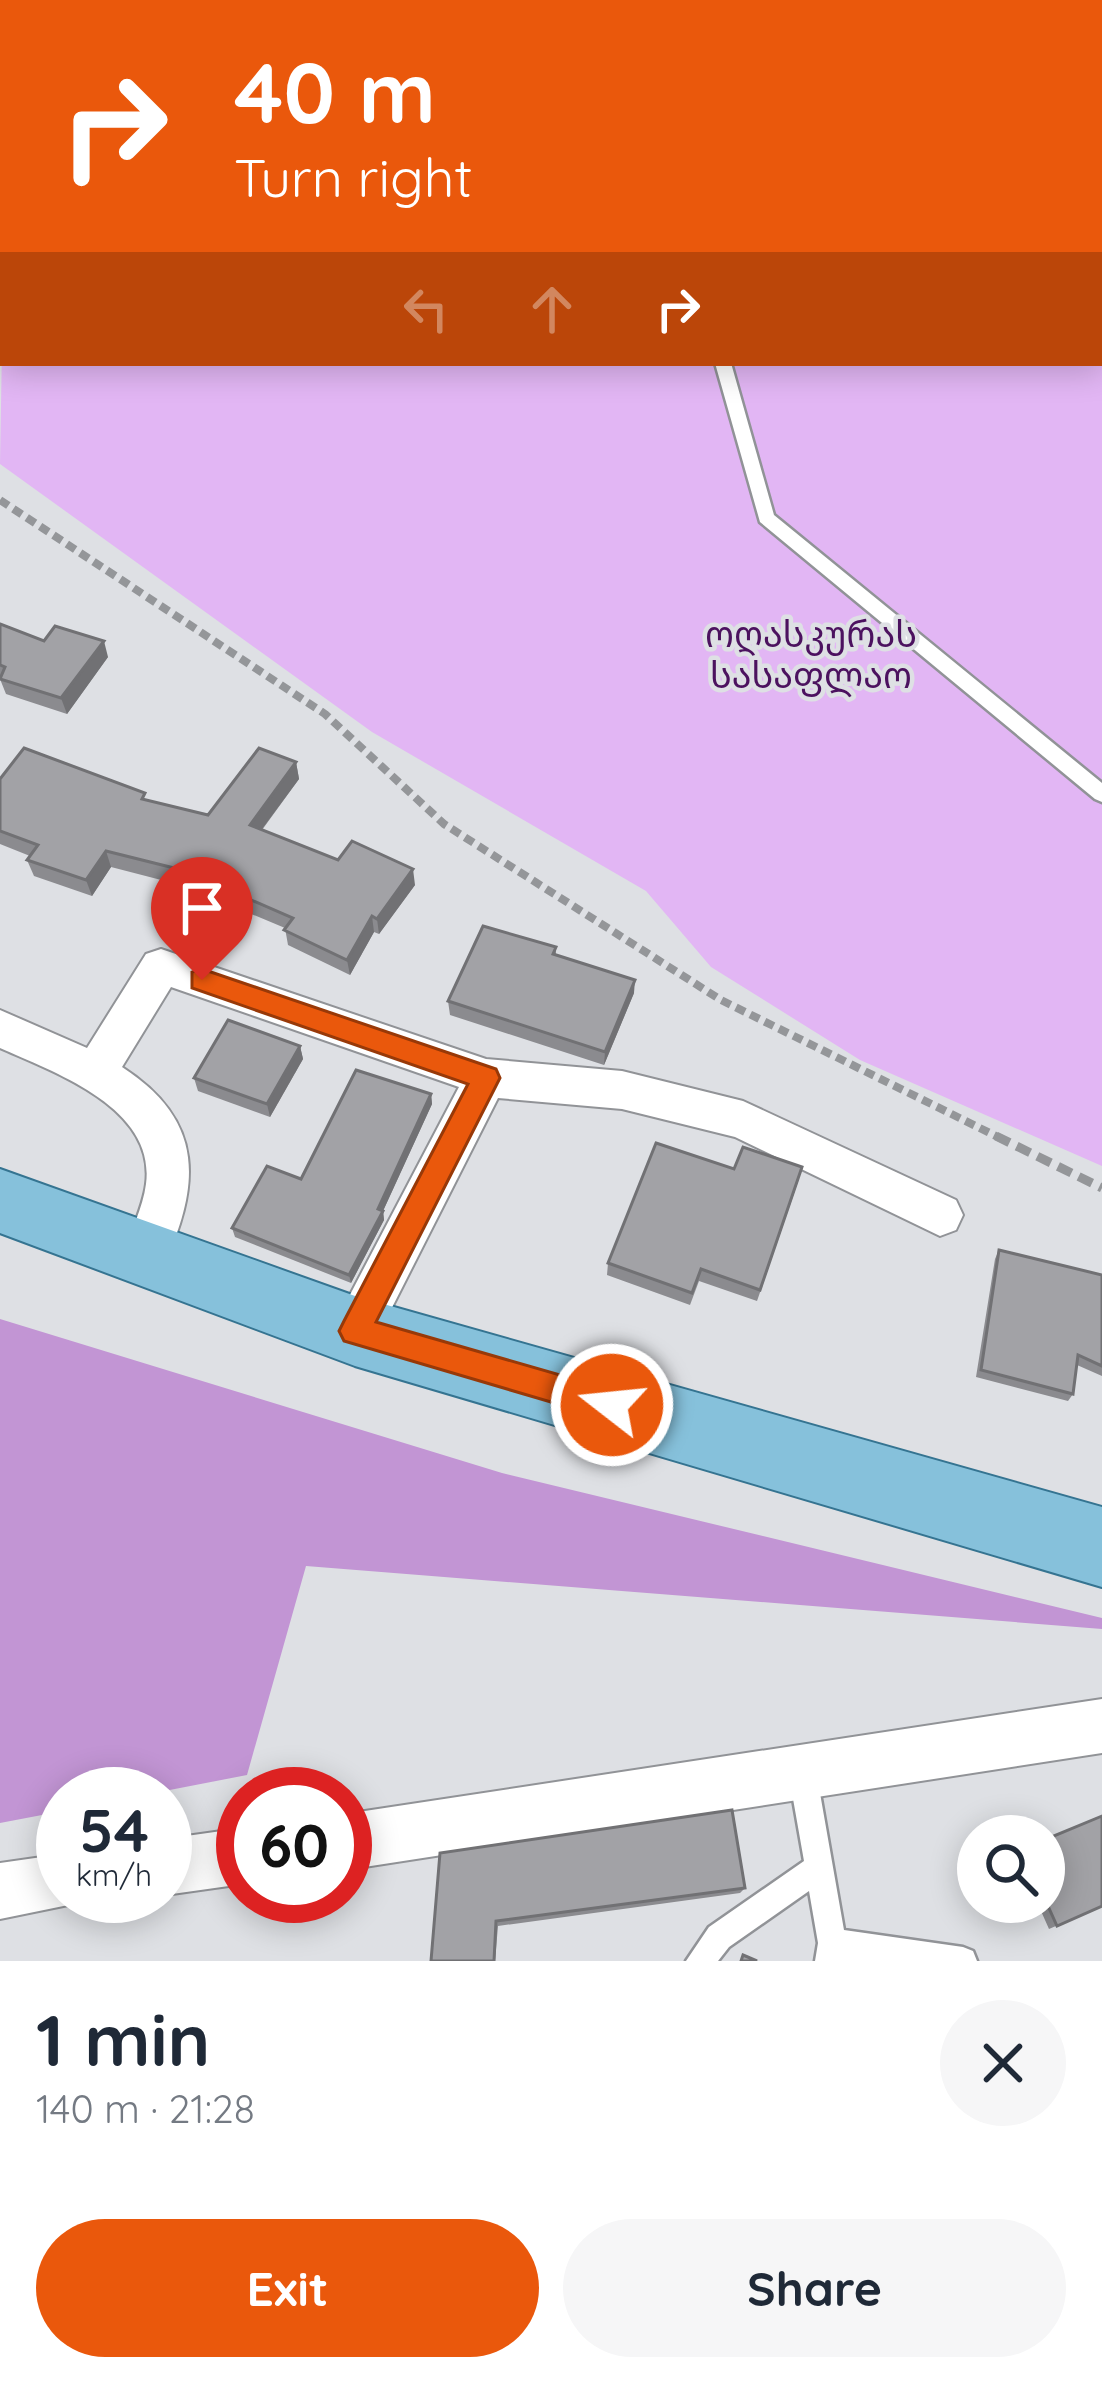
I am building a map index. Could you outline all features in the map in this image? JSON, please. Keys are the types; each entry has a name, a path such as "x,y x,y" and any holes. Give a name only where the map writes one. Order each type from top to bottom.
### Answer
{"main road":[{"path":"0,1201 355,1331 1102,1547"}],"street":[{"path":"95,1072 161,966 486,1078 622,1090 743,1120 940,1215"},
{"path":"0,1028 95,1072 136,1099 163,1137 170,1178 146,1255"},
{"path":"355,1331 486,1078"},
{"path":"372,1837 803,1776 1102,1726"},
{"path":"0,1891 36,1886"}],"lane":[{"path":"724,366 766,518 1102,794"},
{"path":"803,1776 830,1952 963,1961"},
{"path":"700,1961 719,1937 820,1866"}],"path":[{"path":"0,500 325,714 444,824 721,1000 1102,1188"}],"green space":[{"name":"ოღასკურას სასაფლაო","path":"2,366 1102,366 1102,1166 860,1060 711,967 646,891 372,732 0,464"}],"shaded area":[{"path":"0,1319 502,1473 1102,1618 1102,1629 306,1566 249,1767 216,1767 216,1781 192,1786 192,1767 36,1767 36,1816 0,1823"}],"building":[{"path":"0,624 44,641 55,626 104,641 61,698 0,679 5,667 0,665"},
{"path":"24,748 145,793 142,799 208,815 259,748 296,762 250,825 338,860 352,841 413,869 377,919 372,916 347,960 284,930 293,918 221,887 226,881 106,851 86,880 27,860 38,845 0,831 0,779"},
{"path":"483,926 556,947 553,954 635,980 605,1052 448,1001"},
{"path":"228,1020 300,1046 267,1104 194,1078"},
{"path":"356,1070 431,1094 378,1209 383,1211 349,1275 232,1228 267,1166 301,1179"},
{"path":"656,1143 734,1169 743,1147 802,1167 760,1290 701,1269 692,1293 608,1263"},
{"path":"999,1250 1102,1275 1102,1366 1078,1355 1073,1394 981,1370"},
{"path":"732,1810 745,1888 496,1921 494,1961 431,1961 440,1853"},
{"path":"1102,1816 1102,1906 1065,1922 1065,1831"}],"route":[{"path":"202,980 486,1078 355,1331 612,1405"}]}
